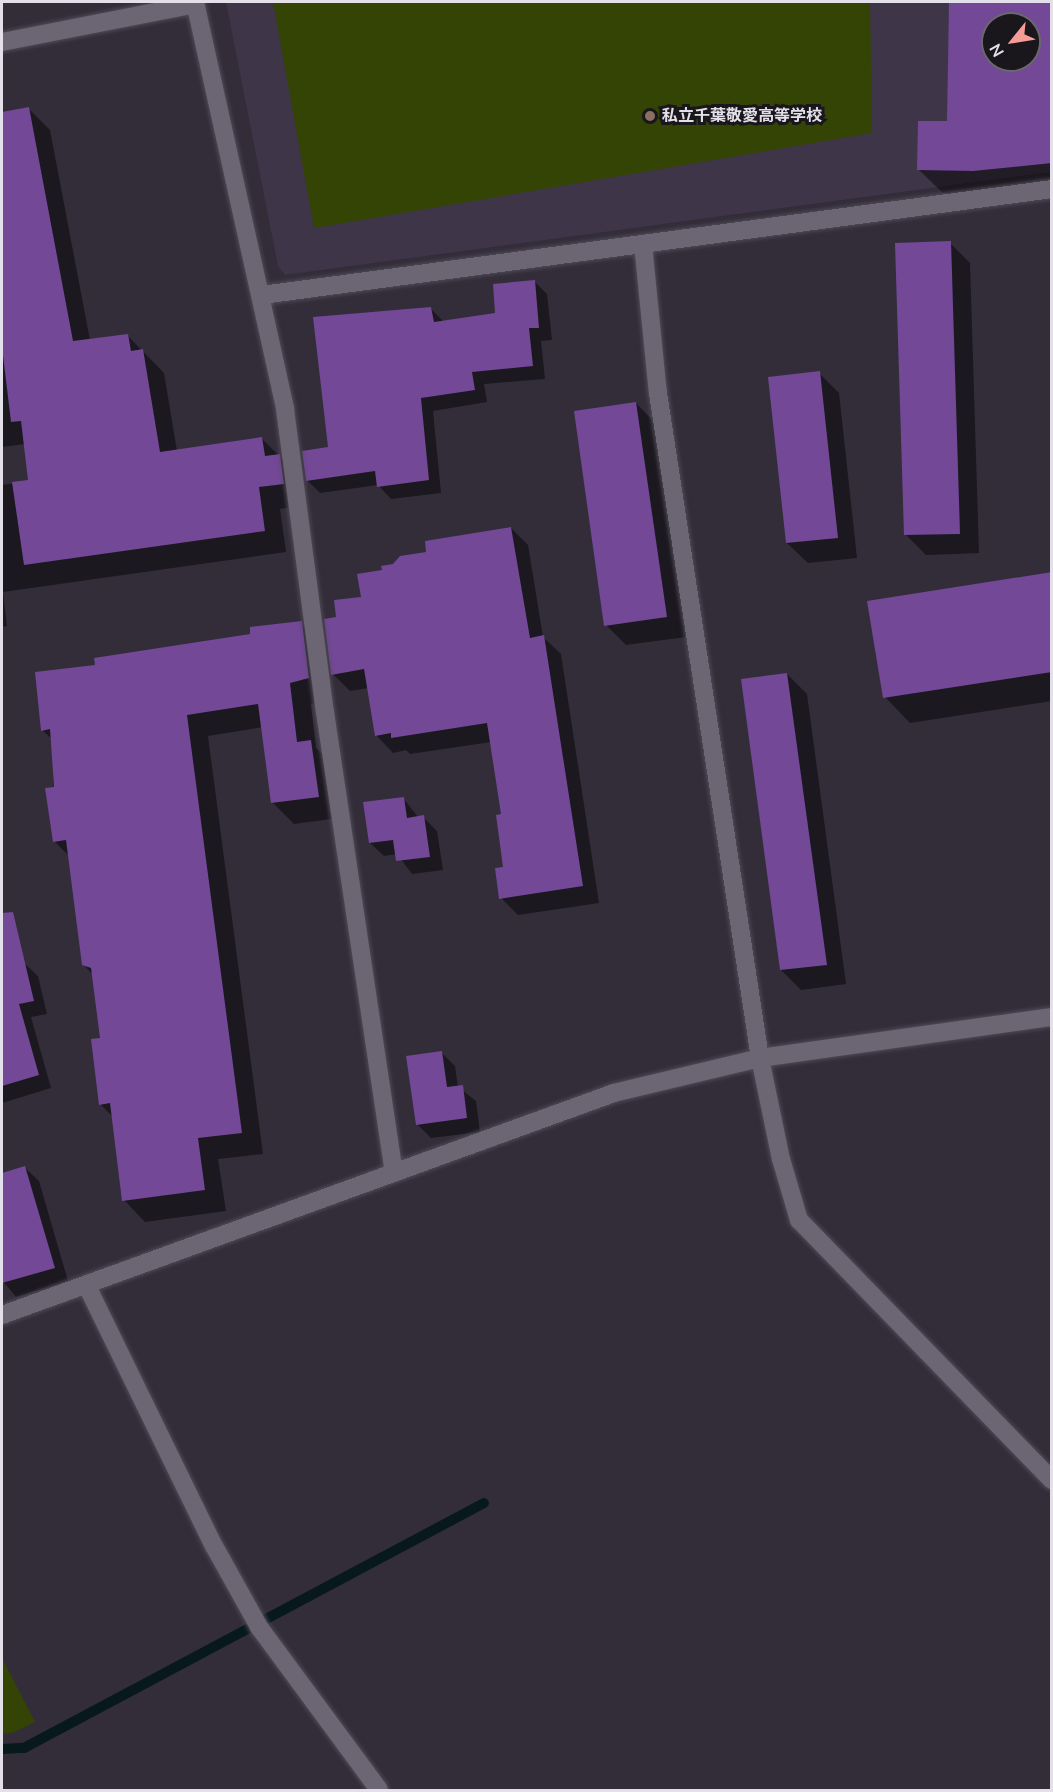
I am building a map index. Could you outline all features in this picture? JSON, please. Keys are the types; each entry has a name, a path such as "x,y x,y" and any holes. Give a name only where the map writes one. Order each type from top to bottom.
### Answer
{"street":[{"path":"2,42 195,3 262,295 285,409 325,712 394,1173"},
{"path":"262,295 1052,189"},
{"path":"643,244 657,393 760,1058 781,1159 799,1220 1052,1480"},
{"path":"2,1315 614,1093 760,1058 1052,1017"},
{"path":"87,1286 214,1546 259,1627 379,1791"}],"shaded area":[{"name":"私立千葉敬愛高等学校","path":"226,2 1051,2 1051,172 285,275 278,266"}],"green space":[{"path":"273,2 870,2 872,133 314,228"},
{"path":"2,1658 35,1722 12,1733 2,1734"}],"building":[{"path":"949,2 1052,2 1052,163 973,171 917,170 918,121 947,121"},
{"path":"29,107 73,341 128,334 131,351 143,349 160,452 262,437 265,456 280,454 284,484 259,487 265,531 24,565 12,482 28,480 21,421 11,422 2,347 2,112"},
{"path":"951,241 960,534 904,535 895,243"},
{"path":"535,280 539,328 529,328 533,366 472,372 475,390 421,398 429,480 377,487 375,471 306,481 302,451 328,447 313,317 431,307 434,322 495,313 493,284"},
{"path":"820,371 838,538 786,543 768,377"},
{"path":"636,402 667,617 604,626 574,411"},
{"path":"511,527 530,638 544,635 583,886 499,899 495,868 503,867 496,815 501,814 487,723 391,738 391,733 375,736 364,669 331,675 324,619 336,617 334,600 361,597 357,574 382,570 381,566 393,564 400,556 426,552 425,541"},
{"path":"1052,572 1052,672 883,698 867,601"},
{"path":"302,621 309,678 290,683 297,742 311,740 319,797 271,803 258,704 187,715 242,1133 198,1138 205,1190 122,1201 110,1103 99,1105 91,1039 100,1038 91,968 82,965 66,840 53,842 45,788 54,787 50,729 41,731 35,672 95,665 94,658 250,634 250,627"},
{"path":"787,673 827,965 780,970 741,679"},
{"path":"404,797 407,818 424,815 430,857 396,861 393,840 369,843 363,802"},
{"path":"13,912 34,1001 19,1004 39,1075 2,1086 2,913"},
{"path":"442,1051 447,1087 463,1085 467,1118 416,1125 406,1056"},
{"path":"25,1166 55,1268 2,1283 2,1173"}],"waterway":[{"path":"2,1749 24,1748 484,1503"}],"place":[{"name":"私立千葉敬愛高等学校","path":"650,116"}]}
